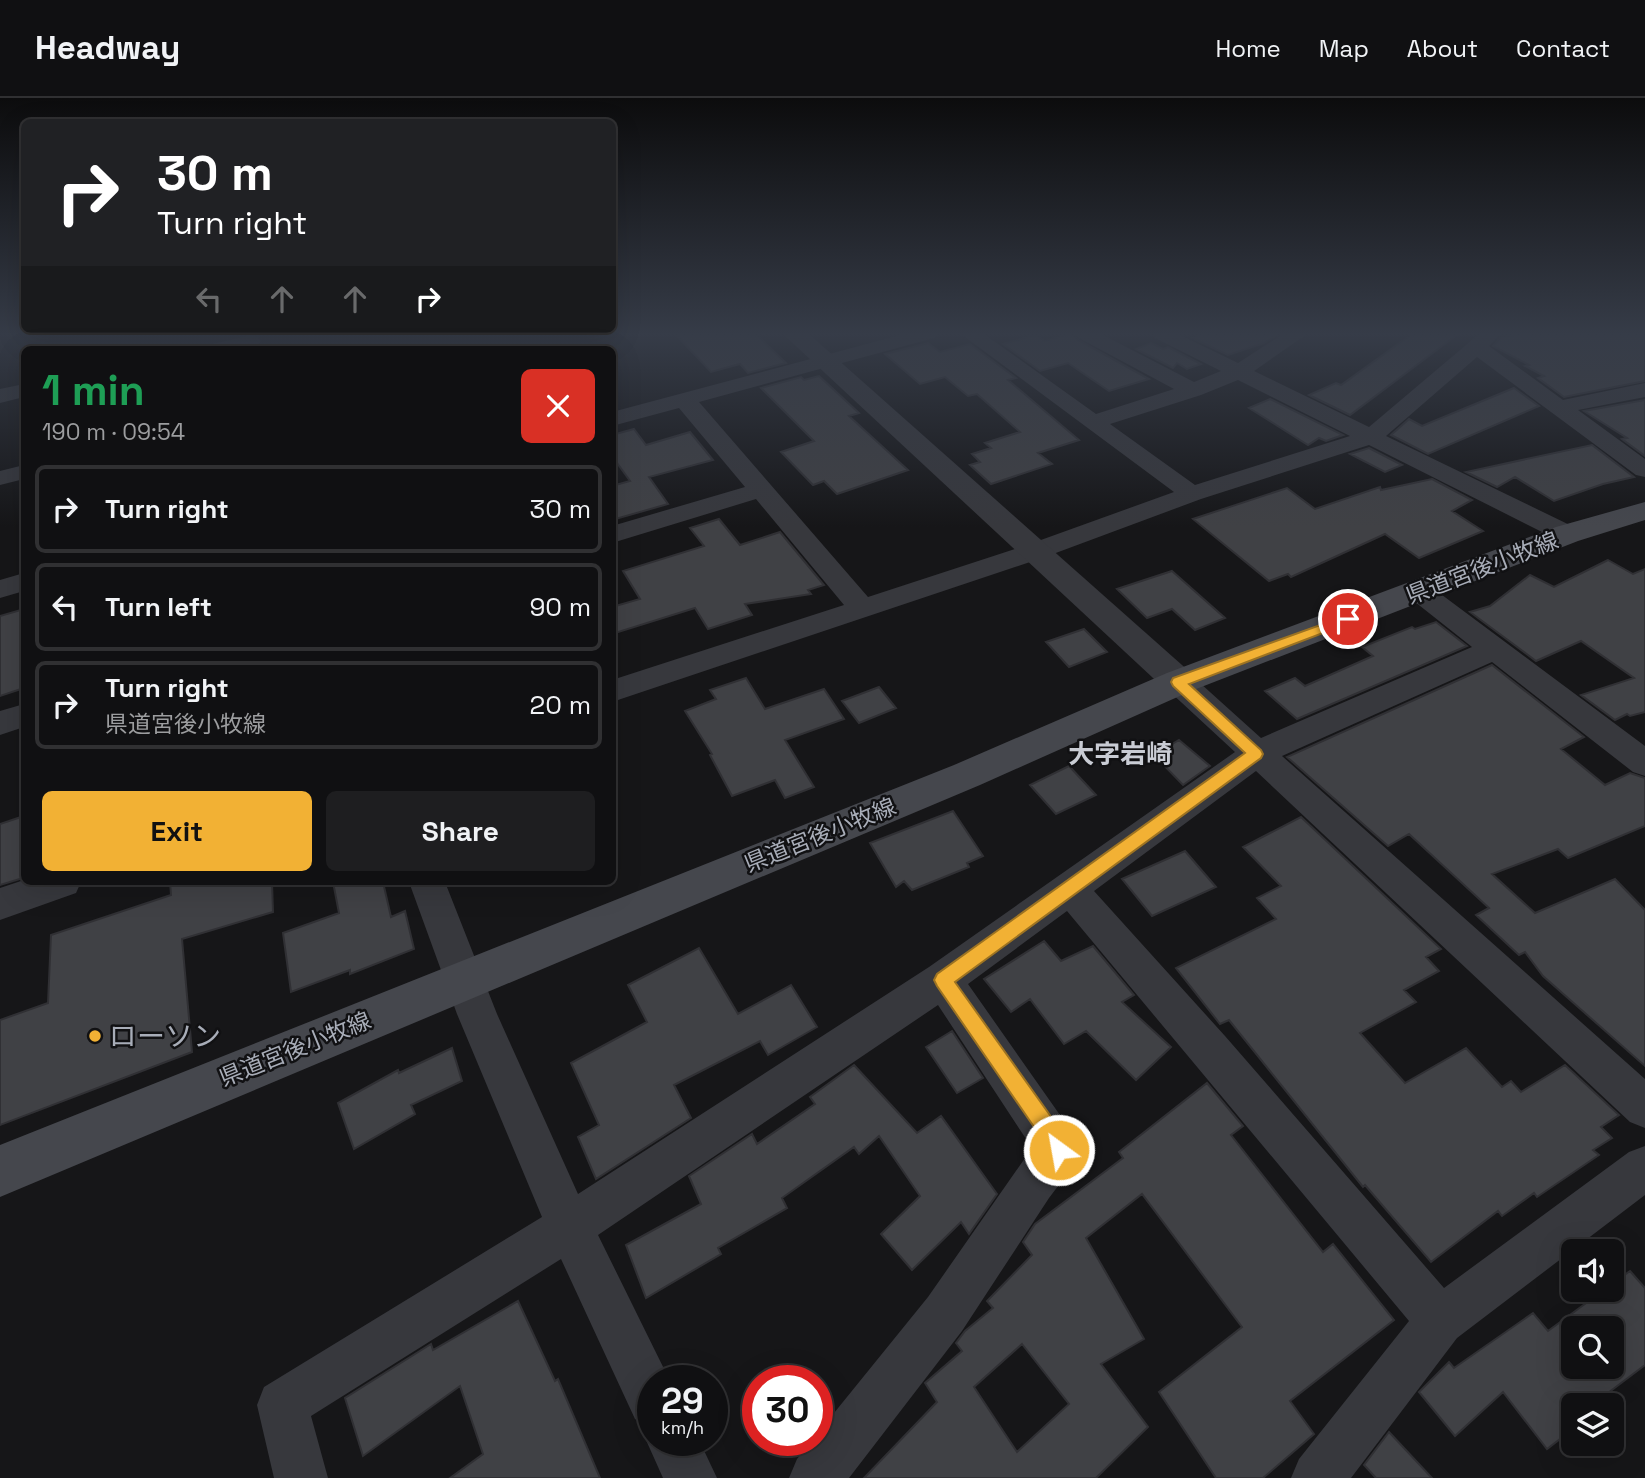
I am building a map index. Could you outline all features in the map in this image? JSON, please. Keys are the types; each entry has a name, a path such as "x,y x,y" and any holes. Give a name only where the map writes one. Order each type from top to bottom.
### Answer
{"main road":[{"name":"県道宮後小牧線","path":"0,1171 967,775 1178,682 1567,534 1645,511"}],"street":[{"path":"867,398 1645,1107"},
{"path":"1060,398 1192,494"},
{"path":"1093,422 1167,398"},
{"path":"1294,398 1567,534"},
{"path":"616,690 1036,551 1192,494 1371,437 1416,398"},
{"path":"1551,398 1645,470"},
{"path":"1561,407 1603,398"},
{"path":"616,418 684,399 861,607"},
{"path":"0,478 21,473"},
{"path":"616,535 761,490"},
{"path":"0,589 21,583"},
{"path":"1420,592 1645,763"},
{"path":"301,1478 282,1405 569,1227 943,980 1256,754 1496,648"},
{"path":"0,723 21,717"},
{"path":"0,904 54,885"},
{"path":"428,885 462,981 569,1227 637,1368"},
{"path":"1071,890 1211,1050 1440,1321"},
{"path":"816,1478 945,1314 1033,1182 1059,1150 1050,1133 943,980"},
{"path":"1318,1478 1440,1321 1645,1168"},
{"path":"680,1456 690,1478"}],"building":[{"path":"771,398 843,398 859,413 849,416 908,470 837,494 824,481 813,485 781,452 814,441"},
{"path":"982,398 1030,398 1079,440 1038,453 1052,464 991,484 970,465 980,462 972,454 991,448 985,443 1020,432"},
{"path":"1316,398 1372,398 1350,415"},
{"path":"1489,398 1528,398 1539,406 1428,454 1391,435 1409,419 1422,426"},
{"path":"1270,399 1343,435 1326,441 1319,438 1308,445 1249,408"},
{"path":"1645,400 1645,456 1622,439 1627,438 1584,411"},
{"path":"634,429 646,445 690,432 713,460 649,477 668,504 616,519 616,485 630,481 616,462 616,434"},
{"path":"1592,445 1634,477 1603,484 1554,501 1515,477 1497,487 1466,472"},
{"path":"1369,448 1402,465 1385,472 1350,454"},
{"path":"1432,479 1472,500 1452,511 1483,531 1419,558 1385,534 1291,577 1288,574 1269,581 1193,519 1287,488 1315,509 1380,487 1381,490"},
{"path":"719,519 740,545 780,532 824,585 808,590 811,594 745,604 752,615 708,629 695,608 616,633 616,606 640,599 623,571 704,546 690,528"},
{"path":"1608,560 1633,574 1645,569 1645,712 1630,716 1627,714 1615,720 1581,695 1634,678 1581,641 1536,661 1470,612 1490,606 1530,575 1554,587"},
{"path":"1172,571 1225,618 1195,630 1172,609 1147,618 1117,589"},
{"path":"21,610 21,689 0,696 0,616"},
{"path":"1436,622 1467,646 1297,719 1265,691 1295,678 1305,686 1373,656 1362,647 1412,627 1415,629"},
{"path":"1084,629 1107,652 1069,667 1046,642"},
{"path":"1492,665 1584,737 1561,749 1605,785 1630,773 1645,778 1645,826 1568,858 1558,849 1492,874 1535,913 1615,879 1645,910 1645,1066 1543,976 1525,952 1519,955 1476,915 1489,908 1409,834 1388,846 1287,757"},
{"path":"746,678 765,709 824,689 844,719 785,740 814,787 785,798 775,780 732,796 710,755 712,754 685,711 716,699 710,690"},
{"path":"879,687 896,708 859,723 842,701"},
{"path":"1179,740 1210,766 1183,785 1154,755"},
{"path":"1069,766 1096,795 1056,814 1030,785"},
{"path":"953,811 983,856 967,863 969,867 912,890 904,881 896,887 870,843"},
{"path":"21,817 21,879 0,885 0,824"},
{"path":"1301,817 1441,949 1426,957 1439,971 1404,990 1416,1002 1360,1033 1405,1083 1466,1048 1502,1087 1511,1081 1521,1092 1565,1065 1619,1115 1601,1127 1612,1138 1593,1150 1599,1155 1537,1197 1534,1193 1502,1216 1498,1211 1431,1262 1365,1185 1363,1187 1229,1020 1220,1024 1176,968 1276,919 1257,898 1281,886 1243,847"},
{"path":"1185,851 1216,887 1152,916 1122,879"},
{"name":"ローソン","path":"170,885 272,885 273,912 182,939 192,1052 0,1125 0,1020 48,1003 51,935 171,895"},
{"path":"334,885 384,885 391,917 405,911 414,949 350,974 350,970 291,992 283,933 339,913"},
{"path":"1044,941 1061,961 1093,946 1134,995 1122,1002 1171,1047 1136,1080 1086,1031 1064,1044 1030,999 1011,1012 984,979"},
{"path":"699,948 738,1014 791,985 817,1027 768,1055 760,1041 674,1085 691,1118 596,1179 578,1137 599,1125 571,1063 647,1022 628,985"},
{"path":"952,1031 983,1078 957,1093 926,1047"},
{"path":"452,1048 462,1081 411,1105 415,1114 354,1149 338,1103 398,1070 399,1073"},
{"path":"854,1065 917,1133 941,1116 997,1194 969,1234 961,1222 912,1270 881,1234 920,1196 879,1136 859,1154 854,1147 782,1198 787,1208 718,1248 721,1254 646,1298 626,1245 701,1204 689,1176 752,1134 757,1144 815,1104 810,1097"},
{"path":"1207,1083 1243,1126 1231,1135 1323,1252 1333,1244 1394,1320 1290,1401 1314,1434 1263,1478 1216,1478 1159,1392 1242,1327 1142,1194 1086,1238 1144,1339 1101,1364 1148,1427 1096,1478 864,1478 937,1402 925,1383 962,1351 956,1343 965,1331 993,1308 987,1301 1032,1255 1023,1242 1035,1224 1123,1158 1119,1152","holes":["1022,1344 1069,1404 1017,1452 974,1387"]},
{"path":"1630,1271 1645,1288 1645,1365 1608,1393 1561,1393 1561,1438 1547,1449 1503,1392 1455,1436 1419,1392 1449,1362 1454,1368 1533,1313 1548,1331 1561,1321 1561,1379 1624,1379 1624,1316 1568,1316 1588,1302 1624,1302 1624,1275"},
{"path":"518,1301 555,1381 558,1379 600,1478 450,1478 483,1454 460,1386 363,1456 345,1398 431,1344 433,1350"},
{"path":"1389,1432 1432,1478 1376,1478 1364,1465"}],"place":[{"name":"ローソン","path":"95,1036"}],"district":[{"name":"大字岩崎","path":"1120,754"}],"route":[{"path":"1059,1150 1050,1133 943,980 1256,754 1178,682 1348,619"}]}
